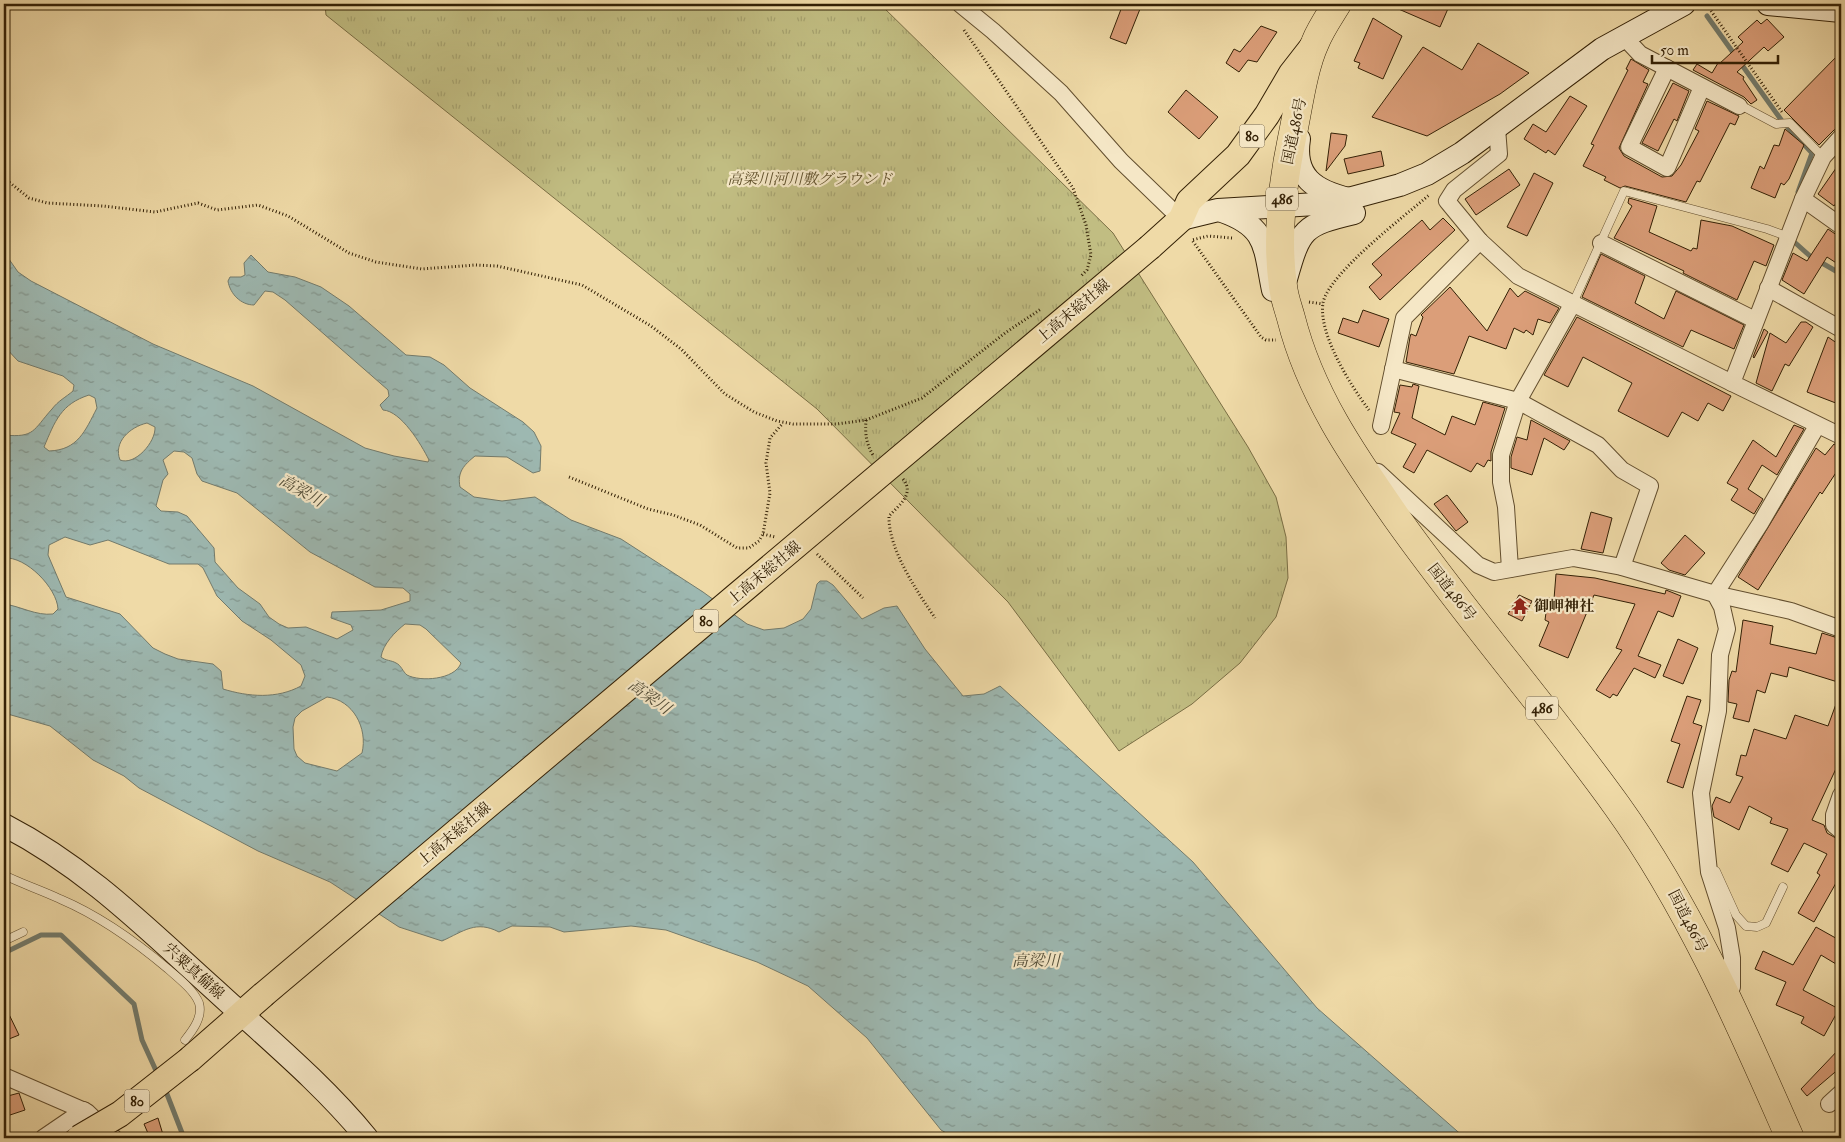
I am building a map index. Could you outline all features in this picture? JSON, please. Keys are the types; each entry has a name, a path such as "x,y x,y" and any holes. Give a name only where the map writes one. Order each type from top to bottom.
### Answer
{"highway":[{"name":"国道486号","path":"1337,4 1314,45 1285,170 1281,207 1280,246 1283,288 1294,331 1325,409 1364,471 1418,548 1642,841 1685,913 1790,1138"}],"main road":[{"name":"上高末総社線","path":"80,1138 120,1114 187,1050 241,1014 1150,247 1181,219 1189,201 1238,155 1267,115 1291,74 1314,45"}],"street":[{"path":"960,4 993,31 1061,93 1121,161 1181,219 1218,210 1326,204 1351,200 1400,185 1435,169 1497,128 1602,49 1684,4"},
{"path":"1768,4 1841,11"},
{"path":"1624,37 1640,54 1738,106"},
{"path":"1667,68 1629,147 1667,168 1702,87"},
{"path":"1298,110 1300,127 1297,152 1302,171 1307,179 1330,195 1351,200"},
{"path":"1497,128 1499,154 1454,190 1447,201 1480,241 1518,276 1817,426 1841,436"},
{"path":"1732,383 1803,199 1823,157 1841,137"},
{"path":"1283,288 1295,245 1303,233 1326,219 1376,208 1390,200 1400,185"},
{"path":"1803,199 1841,226"},
{"path":"1218,210 1240,217 1252,226 1260,237 1277,309 1294,331"},
{"path":"1381,426 1404,318 1480,241"},
{"path":"1601,243 1755,320"},
{"path":"1768,288 1841,329"},
{"path":"1510,569 1506,507 1501,482 1501,455 1518,401 1572,303"},
{"path":"1393,369 1518,401 1598,445 1622,470 1650,486 1622,567"},
{"path":"1715,594 1817,426"},
{"path":"1364,471 1378,472 1478,565 1494,572 1573,558 1622,567 1715,594 1790,611 1841,629"},
{"path":"1715,594 1722,607 1727,629 1720,655 1718,711 1701,793 1709,872 1727,928 1732,958 1732,987 1727,1000"},
{"path":"1841,795 1834,815 1834,825 1841,831"},
{"name":"宍粟真備線","path":"4,825 42,845 102,888 303,1069 367,1138"},
{"path":"4,1076 84,1110 114,1138"},
{"path":"44,1138 84,1110"}],"lane":[{"path":"1738,106 1786,124 1823,157"},
{"path":"1572,303 1624,191 1787,237"},
{"path":"1707,857 1736,915 1746,926 1757,927 1766,923 1783,887"},
{"path":"4,875 61,899 102,920 141,946 192,992 200,1012 187,1050"},
{"path":"4,941 23,932"}],"path":[{"path":"1709,8 1786,124"},
{"path":"963,29 1073,188 1086,226 1091,255 1087,270 1075,282"},
{"path":"4,178 29,198 47,203 103,206 155,212 198,203 216,210 258,205 288,216 349,253 376,262 422,269 475,265 497,266 582,285 651,326 682,349 707,378 725,394 754,412 784,423 837,424 866,420 922,398 1005,333 1048,304"},
{"path":"1381,426 1339,365 1329,338 1323,304 1341,273 1431,194"},
{"path":"1234,239 1225,236 1208,236 1192,240 1261,337 1271,341 1294,331"},
{"path":"1306,302 1323,304"},
{"path":"866,420 865,433 868,447 875,458"},
{"path":"569,477 648,509 693,522 737,548 749,548 759,541 763,534 770,493 766,463 770,438 784,423"},
{"path":"899,476 908,487 907,497 889,516 889,528 893,543 919,594 935,618"},
{"path":"763,534 780,538"},
{"path":"813,551 863,598"}],"green space":[{"name":"高梁川河川敷グラウンド","path":"325,4 880,4 1113,233 1248,447 1276,497 1286,537 1288,578 1276,617 1240,663 1192,704 1119,751 1008,602 817,409 326,15"}],"water":[{"name":"高梁川","path":"4,252 18,272 31,281 153,344 253,386 365,448 394,456 428,462 429,460 410,429 397,416 383,410 380,405 389,396 388,390 285,300 273,292 265,291 254,305 249,305 237,298 231,290 228,281 230,277 245,275 244,263 251,255 268,272 295,277 321,287 349,306 406,355 430,357 444,365 470,388 523,422 534,432 541,446 540,471 533,473 507,457 475,456 462,469 459,482 460,487 474,497 502,501 535,497 571,520 621,539 703,592 747,624 764,630 784,628 803,619 811,609 817,584 820,581 827,581 833,585 862,619 884,608 897,606 925,649 963,696 984,694 1000,686 1193,862 1317,1008 1465,1138 955,1138 941,1130 867,1038 808,986 757,962 666,930 631,926 564,932 550,927 512,926 499,932 477,927 470,928 442,941 399,927 330,882 258,851 139,788 124,776 93,760 50,726 4,713 4,604 47,614 53,614 58,609 52,592 39,575 22,562 4,558 4,435 28,434 37,427 57,404 73,391 74,385 63,376 18,361 4,346","holes":["89,395 95,398 97,408 89,424 74,443 59,450 49,451 44,447 56,421 65,409 79,399","147,423 155,427 152,439 138,456 126,461 120,460 118,453 121,441 135,428","174,451 184,452 192,458 197,474 202,481 237,493 310,552 375,587 403,588 410,594 410,601 381,610 332,612 331,618 351,625 353,630 337,639 306,627 288,628 279,624 269,617 260,604 238,588 215,562 214,548 187,516 178,512 161,511 156,506 163,480 168,474 163,460","65,537 90,545 108,540 169,564 198,564 203,568 217,596 242,621 271,640 301,665 305,676 301,686 273,695 243,694 223,689 221,671 213,664 178,659 165,654 153,648 120,614 66,597 48,555 49,545","405,624 420,625 461,663 452,673 437,678 428,679 407,675 398,664 381,657 387,643","327,697 336,699 351,709 360,725 363,734 362,753 337,771 305,763 297,756 294,749 293,727 295,718 302,711"]}],"building":[{"path":"1123,4 1142,4 1126,44 1110,38"},
{"path":"1387,4 1450,4 1440,27"},
{"path":"1373,18 1402,36 1383,79 1358,68 1360,63 1354,61"},
{"path":"1767,19 1784,37 1768,51 1764,47 1737,72 1744,77 1743,79 1757,100 1751,104 1744,97 1693,70 1697,64 1712,73 1718,63 1743,42 1738,37 1757,20 1761,24"},
{"path":"1261,26 1277,32 1257,62 1248,60 1239,72 1226,63 1234,49 1240,52"},
{"path":"1478,43 1529,73 1500,94 1427,136 1372,117 1423,47 1462,70"},
{"path":"1841,52 1841,127 1834,130 1819,145 1784,110"},
{"path":"1631,59 1649,70 1643,82 1648,84 1619,148 1624,156 1662,177 1672,176 1681,165 1699,131 1695,129 1707,101 1739,116 1735,125 1730,123 1700,182 1697,181 1686,202 1625,186 1620,188 1604,180 1606,177 1583,166 1594,145 1591,144 1628,70 1626,69"},
{"path":"1673,83 1689,91 1677,121 1674,119 1658,151 1642,143"},
{"path":"1186,90 1218,117 1199,139 1168,112"},
{"path":"1570,96 1587,106 1555,155 1548,150 1546,153 1524,139 1533,124 1546,132"},
{"path":"1785,129 1804,145 1789,179 1784,185 1781,183 1775,198 1751,188 1760,166 1764,169 1774,145 1779,146"},
{"path":"1331,133 1347,135 1345,146 1326,171"},
{"path":"1381,151 1384,166 1348,174 1344,159"},
{"path":"1841,161 1841,196 1834,206 1818,194"},
{"path":"1509,169 1520,185 1476,215 1465,199"},
{"path":"1534,173 1553,183 1527,236 1507,227"},
{"path":"1629,198 1657,206 1649,232 1691,251 1693,248 1697,249 1701,220 1732,226 1774,245 1766,266 1754,261 1737,300 1683,273 1684,271 1614,238 1632,206 1628,203"},
{"path":"1443,218 1455,230 1380,300 1369,287 1382,275 1372,264 1422,220 1430,230"},
{"path":"1828,229 1841,238 1841,266 1827,257 1804,294 1782,280 1793,253 1807,261"},
{"path":"1601,254 1645,276 1635,303 1664,319 1676,291 1744,325 1734,349 1691,330 1683,347 1582,297"},
{"path":"1450,287 1487,331 1510,288 1518,297 1525,291 1559,308 1550,323 1538,319 1533,335 1526,330 1524,333 1514,328 1506,349 1469,336 1454,374 1406,362 1410,337 1411,334 1416,336 1423,317 1421,315"},
{"path":"1363,310 1389,319 1379,347 1338,333 1343,318 1358,323"},
{"path":"1577,317 1731,396 1723,411 1708,403 1698,421 1682,412 1668,437 1618,411 1632,383 1583,357 1568,387 1544,375"},
{"path":"1801,322 1806,322 1813,327 1789,366 1785,364 1772,391 1756,383 1770,333 1786,343"},
{"path":"1764,329 1768,332 1754,358 1753,357"},
{"path":"1828,337 1841,346 1841,405 1807,392"},
{"path":"1413,384 1419,386 1412,418 1445,435 1452,416 1475,425 1483,402 1505,408 1491,452 1491,461 1488,460 1484,467 1477,463 1471,472 1427,450 1414,473 1403,467 1416,444 1391,433 1400,413 1394,412 1400,385 1412,387"},
{"path":"1531,420 1570,441 1564,450 1544,438 1532,475 1511,468 1511,457 1517,437 1527,440"},
{"path":"1794,425 1804,429 1777,475 1762,465 1748,489 1763,499 1754,514 1731,500 1738,489 1727,483 1753,440 1776,457"},
{"path":"1834,444 1841,446 1841,465 1822,494 1820,492 1758,590 1738,577 1816,448 1825,455"},
{"path":"1447,495 1468,522 1456,531 1434,504"},
{"path":"1591,512 1612,518 1603,553 1581,549"},
{"path":"1685,535 1705,553 1685,575 1669,570 1661,563"},
{"path":"1556,574 1595,578 1665,594 1666,590 1681,596 1673,617 1658,611 1638,656 1661,665 1655,678 1634,668 1617,696 1613,694 1610,698 1596,690 1622,650 1616,648 1635,604 1594,595 1568,658 1539,646 1549,622 1545,620 1548,598 1554,599"},
{"path":"1519,595 1532,601 1522,621 1508,614"},
{"path":"1743,620 1773,626 1770,644 1816,654 1822,633 1841,639 1841,683 1789,667 1787,677 1771,673 1765,693 1757,690 1749,722 1733,718 1737,704 1728,702 1729,680 1732,671 1736,672"},
{"path":"1678,639 1698,648 1683,684 1663,676"},
{"path":"1840,693 1841,758 1812,820 1824,825 1827,833 1841,841 1841,886 1836,883 1814,922 1798,913 1820,875 1817,873 1827,854 1804,843 1788,872 1771,864 1788,829 1770,823 1772,818 1749,806 1739,830 1714,817 1712,806 1716,797 1730,803 1743,777 1736,775 1741,755 1746,756 1754,729 1786,739 1795,715 1828,726"},
{"path":"1687,696 1701,700 1693,723 1702,726 1683,788 1667,782 1680,744 1671,741"},
{"path":"1816,927 1841,941 1841,967 1821,955 1803,990 1839,1009 1824,1036 1801,1023 1804,1017 1776,1005 1786,982 1755,969 1763,951 1793,965"},
{"path":"4,1004 19,1035 4,1041"},
{"path":"1841,1047 1841,1067 1807,1096 1801,1089"},
{"path":"19,1093 25,1110 4,1117 4,1097"},
{"path":"158,1118 164,1138 150,1138 144,1124"}],"waterway":[{"path":"1707,16 1782,121 1812,153 1798,192"},
{"path":"1791,239 1810,256 1841,274"},
{"path":"4,953 41,935 61,935 134,1004 142,1040 158,1075"},
{"path":"165,1089 184,1138"}],"place":[{"name":"御岬神社","path":"1520,606"}]}
